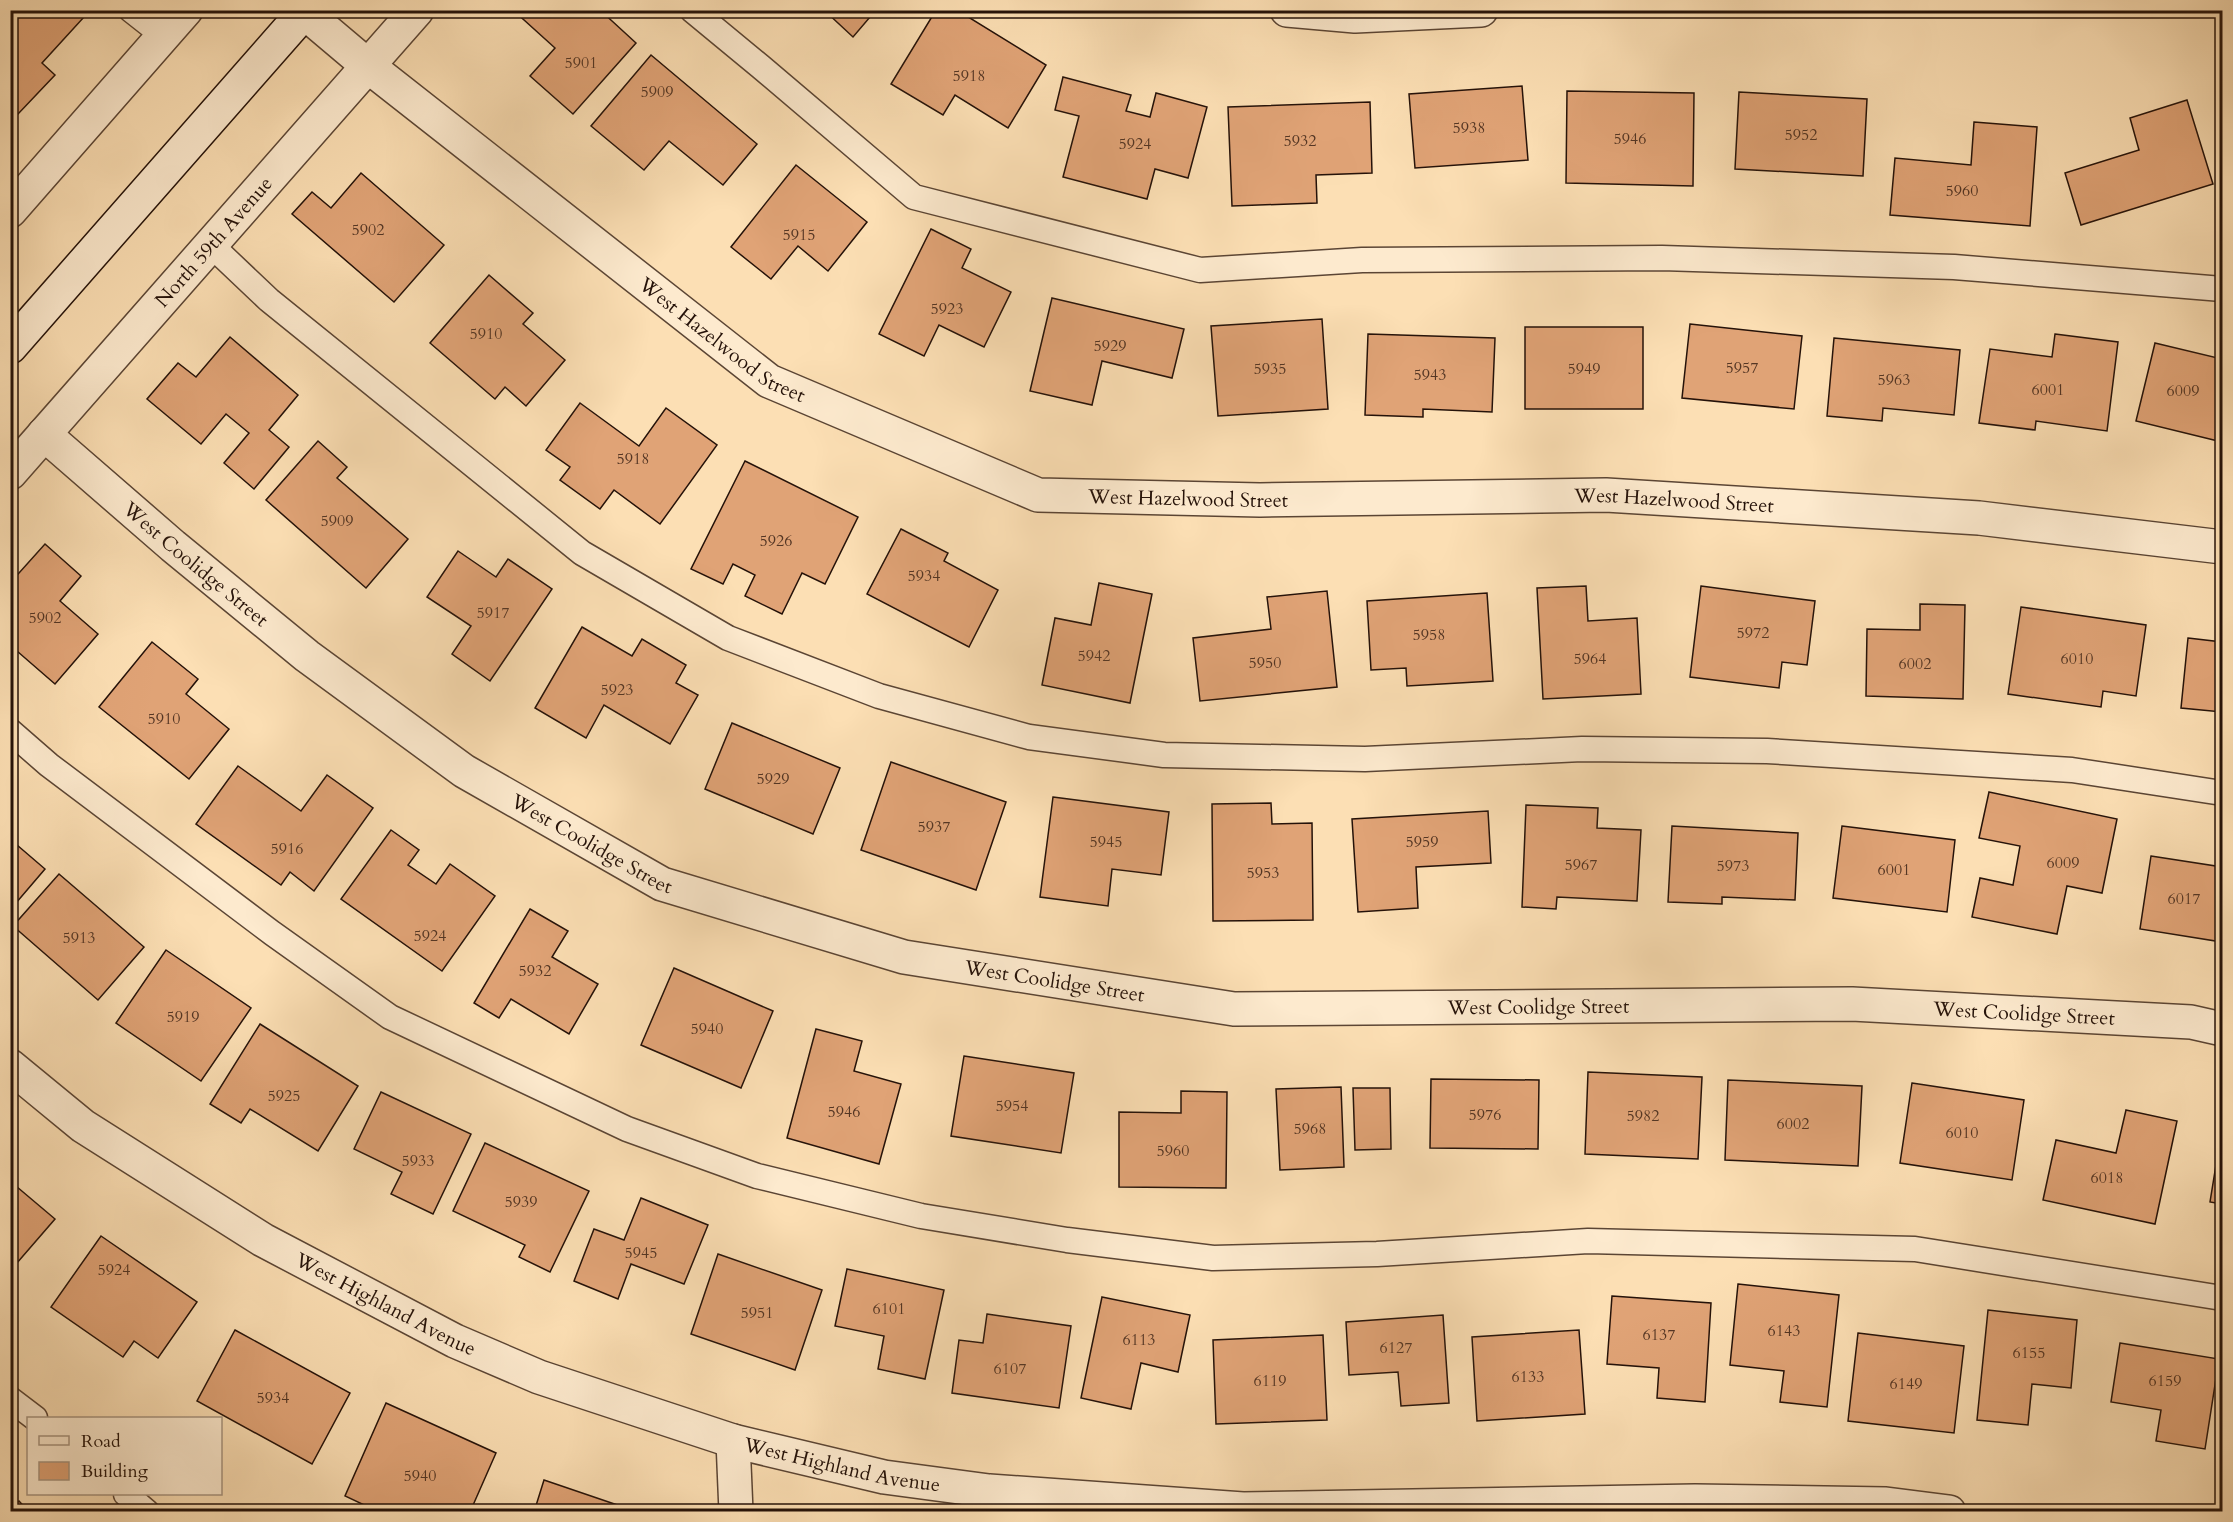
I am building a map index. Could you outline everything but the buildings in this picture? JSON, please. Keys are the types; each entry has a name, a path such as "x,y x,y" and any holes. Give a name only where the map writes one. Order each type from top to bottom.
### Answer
{"street":[{"path":"10,211 186,10"},
{"name":"North 59th Avenue","path":"10,473 417,10"},
{"path":"1287,10 1355,16 1480,10"},
{"path":"10,347 305,11"},
{"name":"West Hazelwood Street","path":"305,11 368,66 769,381 1038,495 1260,500 1606,495 1979,518 2223,547"},
{"name":"West Coolidge Street","path":"44,434 173,546 307,656 464,771 662,884 904,957 1233,1009 1852,1004 2191,1022 2223,1029"},
{"name":"West Highland Avenue","path":"10,1066 83,1126 263,1240 454,1341 539,1377 733,1441 884,1477 989,1501 1243,1510 1695,1501 1886,1504 1949,1512"},
{"path":"733,1441 736,1512"}],"lane":[{"path":"131,10 164,36"},
{"path":"692,10 914,197 1200,270 1362,260 1662,258 1954,267 2223,289"},
{"path":"211,245 269,300 582,553 728,638 879,696 913,706 1029,737 1164,755 1365,759 1582,749 1767,751 2072,770 2223,793"},
{"path":"10,731 49,765 262,926 390,1017 627,1129 757,1176 921,1216 1067,1239 1213,1258 1377,1254 1588,1240 1915,1249 2223,1298"},
{"path":"10,1399 32,1417"},
{"path":"127,1495 147,1512"}]}
